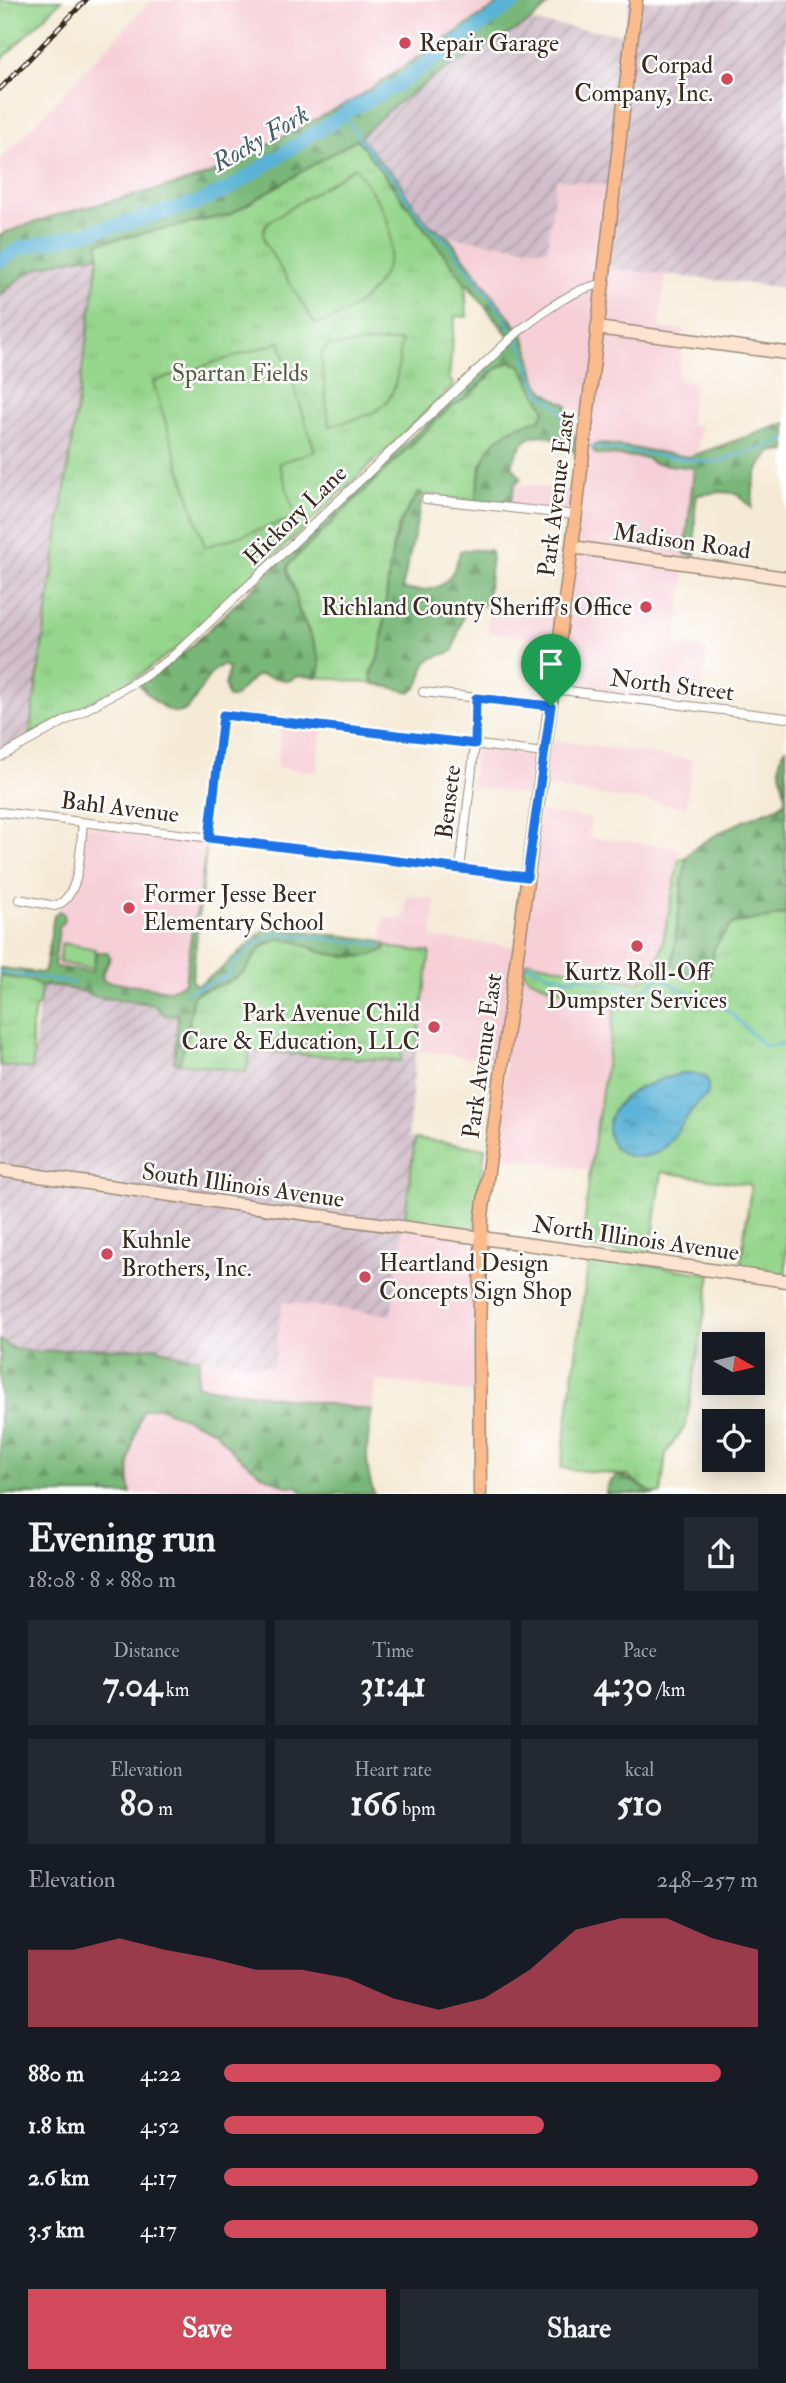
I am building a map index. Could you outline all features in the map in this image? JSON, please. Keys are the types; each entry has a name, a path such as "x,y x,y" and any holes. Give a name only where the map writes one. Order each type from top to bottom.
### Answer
{"main road":[{"name":"Park Avenue East","path":"480,1494 480,1238 576,516 636,0"}],"street":[{"name":"Hickory Lane","path":"0,757 139,680 177,653 519,331 565,298 602,284"},
{"path":"597,328 786,353"},
{"path":"426,499 576,516"},
{"name":"Madison Road","path":"572,547 786,578"},
{"name":"North Street","path":"553,689 786,718"},
{"path":"423,691 551,706"},
{"name":"Bensete","path":"460,869 475,744 476,698"},
{"path":"209,838 222,716 225,714 544,753"},
{"name":"Bahl Avenue","path":"0,812 527,877"},
{"path":"19,899 55,906 69,898 75,883 83,822"},
{"name":"South Illinois Avenue","path":"0,1170 480,1238"},
{"name":"North Illinois Avenue","path":"480,1238 786,1281"}],"shaded area":[{"path":"152,0 505,0 355,99 217,171 190,181 53,216 4,233 0,229 0,160"},
{"path":"629,0 786,0 786,288 609,268 618,187 556,179 547,250 448,237 427,223 404,192 399,180 360,137 391,108 446,69 530,22 624,34"},
{"path":"556,179 618,187 610,268 666,274 659,328 684,330 678,380 695,382 690,425 701,426 698,453 689,457 600,443 596,454 647,458 695,470 685,554 690,557 687,560 675,644 708,650 700,704 558,686 564,642 487,632 490,605 568,615 581,513 510,505 515,484 573,490 582,414 542,389 528,343 448,237 546,250"},
{"path":"99,255 29,736 0,753 0,297 28,273 56,261"},
{"path":"282,725 321,729 317,772 277,767"},
{"path":"550,739 693,760 686,807 536,786 535,796 471,787 476,748 547,756"},
{"path":"540,812 591,818 589,837 680,848 661,952 650,975 638,982 589,969 576,971 528,961 525,963 542,985 613,1005 615,1008 590,1170 495,1155 506,1063 416,1050 430,952 393,948 381,942 384,918 404,919 407,896 436,899 432,938 522,947"},
{"name":"Former Jesse Beer Elementary School","path":"84,826 207,842 185,983 170,990 104,981 102,977 110,954 97,952 92,973 54,965 59,928 64,914 59,911 59,907 68,901"},
{"path":"41,986 56,986 97,997 153,1004 166,1016 179,1015 174,1053 176,1063 246,1072 249,1051 400,1061 402,1048 416,1050 408,1137 415,1139 391,1315 283,1302 273,1367 179,1355 155,1347 84,1348 42,1352 14,1349 0,1340 0,1065 32,1069"},
{"path":"404,1224 474,1233 475,1393 376,1380 372,1410 196,1386 200,1358 273,1367 283,1302"},
{"path":"159,1407 215,1431 234,1453 286,1486 297,1486 305,1494 131,1494 129,1485 133,1438 143,1410"}],"green space":[{"path":"0,0 62,0 0,61"},
{"path":"505,0 554,0 530,22 446,69 391,108 360,137 399,180 404,192 427,223 448,237 518,328 509,336 357,139 229,215 98,243 99,255 58,262 33,271 10,286 0,297 0,236 4,233 53,216 190,181 217,171 355,99"},
{"name":"Spartan Fields","path":"357,139 465,282 467,317 455,316 449,378 454,385 181,645 136,678 29,736 99,255 97,243 229,215"},
{"path":"355,167 386,218 391,236 390,254 385,271 364,299 333,319 315,324 266,245 264,229 270,221"},
{"path":"522,333 539,384 548,394 567,405 571,433 577,438 575,453 556,439 547,436 530,438 517,453 512,466 521,478 515,484 510,505 475,501 481,469 491,446 509,431 540,419 545,410 520,365 510,362 496,369 469,396 448,409 289,564 288,575 296,593 298,608 320,661 318,677 296,676 289,681 260,675 254,677 233,698 228,698 225,686 229,668 223,665 214,671 195,700 181,712 171,712 146,692 139,684 186,651"},
{"path":"401,341 396,379 387,402 366,415 329,426 321,355 328,346"},
{"path":"280,342 315,451 279,463 296,518 205,547 153,382"},
{"path":"510,362 520,364 545,410 540,419 515,427 481,464 475,501 423,495 420,492 400,522 393,544 380,653 371,673 376,684 318,677 318,652 291,590 289,564 448,409 479,387 496,369"},
{"path":"786,423 786,452 772,452 762,463 755,479 752,508 736,493 697,495 695,556 685,554 694,468 652,463 647,458 596,454 593,450 594,445 600,443 689,457"},
{"path":"420,492 423,495 402,589 425,590 441,585 452,572 460,551 490,550 492,556 487,601 482,606 466,605 453,651 427,662 418,685 411,692 376,684 372,675 381,649 387,587 399,527"},
{"path":"786,748 786,914 732,924 714,948 709,976 702,978 679,969 672,965 686,857 715,835 778,807 785,801 780,761"},
{"path":"206,849 192,979 195,985 220,970 267,927 377,940 387,945 375,954 343,956 287,940 267,942 243,973 194,996 179,1063 174,1062 178,1014 166,1016 153,1004 97,997 85,992 56,986 39,986 32,981 0,976 0,968 41,973 45,971 54,915 59,911 64,914 64,920 59,928 54,965 56,967 92,972 97,952 107,952 110,957 102,977 104,981 170,990 185,983"},
{"path":"686,857 679,971 694,972 702,978 713,964 714,948 732,924 786,914 786,1277 740,1270 751,1185 662,1172 650,1257 582,1247 590,1170 615,1008 613,1005 565,992 529,978 524,973 525,963 528,961 576,971 589,969 638,982 650,975 661,952 679,859"},
{"path":"279,939 300,941 315,950 385,950 387,945 430,952 416,1050 402,1048 401,1061 250,1051 246,1072 179,1063 188,1035 192,999 196,993 226,983 240,975 255,957 256,950"},
{"path":"62,943 96,949 93,969 59,963"},
{"path":"0,976 32,981 41,986 39,1005 35,1008 32,1027 32,1069 0,1065"},
{"path":"415,1139 485,1148 474,1233 404,1224"},
{"path":"589,1256 711,1274 686,1425 666,1453 661,1494 652,1493 628,1476 561,1468"},
{"path":"0,1340 14,1349 42,1352 84,1348 155,1347 200,1358 197,1386 372,1410 367,1462 374,1494 305,1494 297,1486 286,1486 262,1475 234,1453 215,1431 159,1407 143,1410 133,1440 129,1462 131,1494 0,1494"},
{"path":"616,1476 656,1494 606,1494 607,1486"}],"water":[{"path":"682,1073 704,1077 708,1083 708,1095 694,1108 668,1143 654,1154 642,1157 622,1153 614,1147 608,1129 610,1118 622,1100 637,1089"}],"waterway":[{"name":"Rocky Fork","path":"0,261 21,248 127,223 199,202 230,188 350,110 400,83 517,0"},
{"path":"343,115 379,164 397,181 427,225 447,241 494,301 520,342 540,392 563,411 567,440 581,445"},
{"path":"588,446 708,462 724,460 786,440"},
{"path":"187,992 227,976 236,962 257,943 277,933 382,945"},
{"path":"526,965 539,968 548,975 559,975 567,979 583,977 592,982 622,986 636,995 641,994 660,976 675,986 724,1008 765,1046 786,1043"},
{"path":"0,972 74,983"}],"railway":[{"path":"0,89 86,0"}],"place":[{"name":"Repair Garage","path":"405,43"},
{"name":"Corpad Company, Inc.","path":"727,79"},
{"name":"Richland County Sheriff's Office","path":"646,607"},
{"name":"Former Jesse Beer Elementary School","path":"129,908"},
{"name":"Kurtz Roll-Off Dumpster Services","path":"637,946"},
{"name":"Park Avenue Child Care & Education, LLC","path":"434,1027"},
{"name":"Kuhnle Brothers, Inc.","path":"107,1254"},
{"name":"Heartland Design Concepts Sign Shop","path":"365,1277"}],"route":[{"path":"476,698 551,706 527,877 209,838 222,716 225,714 475,744 476,698"}]}
